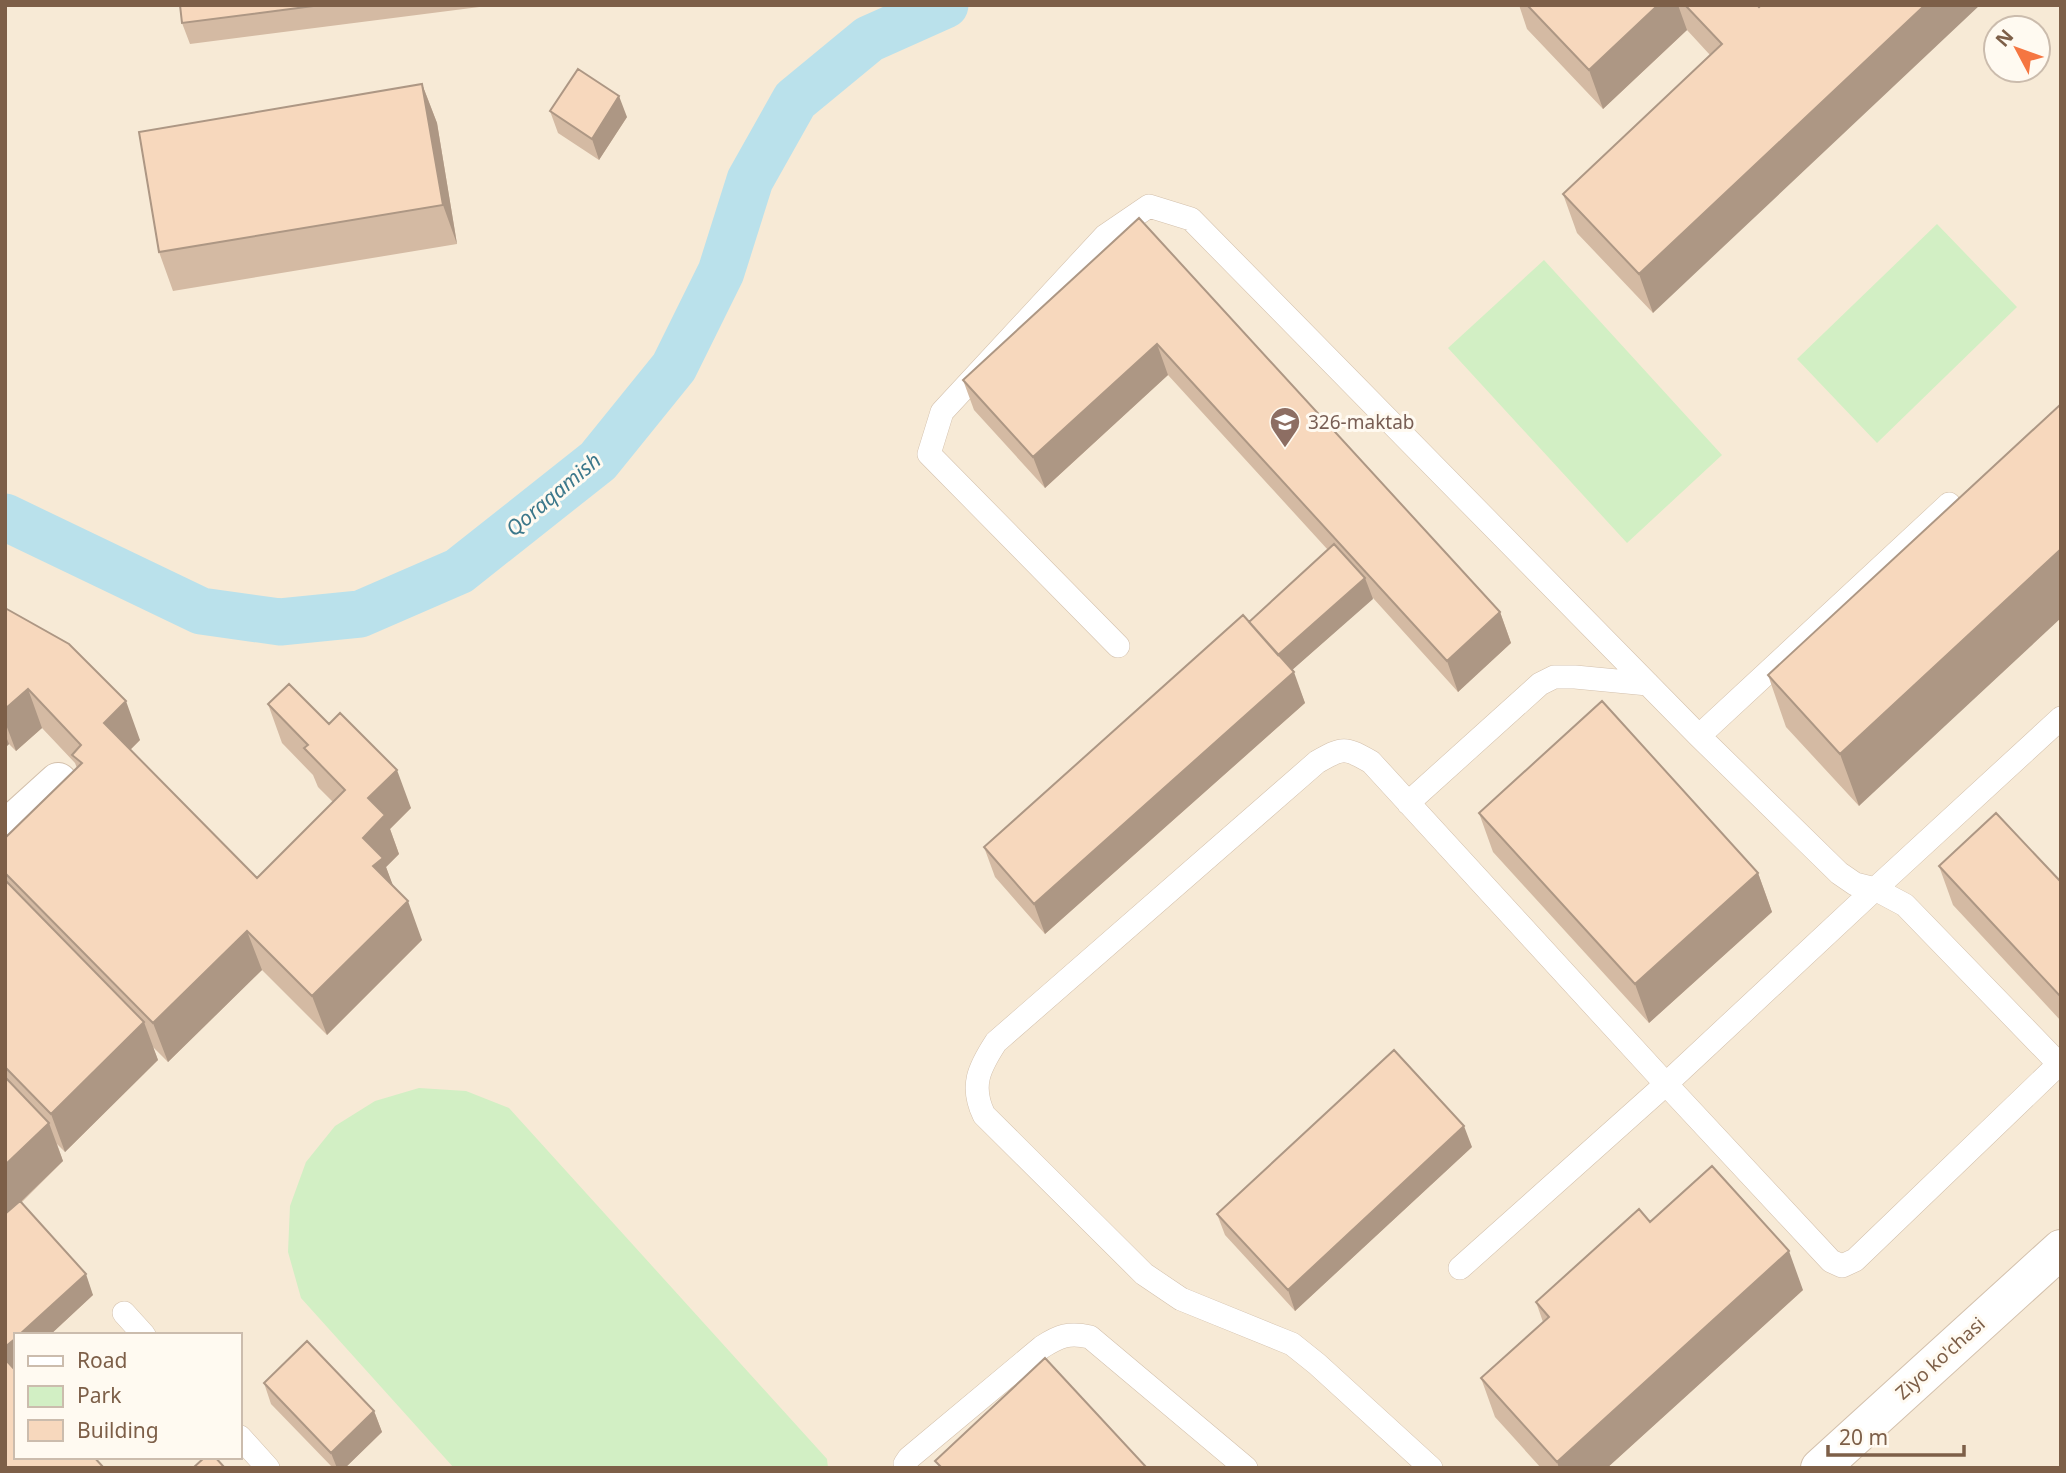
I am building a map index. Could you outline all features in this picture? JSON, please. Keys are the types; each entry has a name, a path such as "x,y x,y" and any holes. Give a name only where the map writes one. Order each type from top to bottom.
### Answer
{"street":[{"path":"5,830 58,782"},
{"name":"Ziyo ko'chasi","path":"1820,1468 2061,1249"}],"lane":[{"path":"1118,646 929,454 942,412 1105,236 1149,206 1191,219 1699,736 1839,873 1855,884 1875,888 1905,905 2060,1065 1855,1260 1842,1266 1831,1261 1665,1084 1371,762 1353,751 1338,750 1317,762 996,1042 985,1059 977,1082 977,1100 984,1115 1144,1274 1181,1299 1292,1344 1431,1468"},
{"path":"1699,736 1949,504"},
{"path":"1408,803 1539,684 1554,677 1575,677 1648,684"},
{"path":"1460,1268 1665,1084 2061,718"},
{"path":"124,1313 142,1333"},
{"path":"906,1468 905,1464 909,1458 1042,1347 1060,1336 1074,1334 1090,1337 1246,1468"},
{"path":"242,1439 268,1468"}],"shaded area":[{"path":"5,5 2061,5 2061,1468 5,1468"}],"green space":[{"path":"1937,224 2017,307 1877,443 1797,359"},
{"path":"1544,260 1722,455 1627,543 1448,348"},
{"path":"419,1088 466,1091 509,1108 827,1459 828,1468 454,1468 301,1298 288,1252 290,1206 306,1162 335,1126 375,1101"}],"building":[{"path":"180,5 321,5 182,23"},
{"path":"1527,5 1658,5 1589,70"},
{"path":"1685,5 1925,5 1639,274 1563,194 1722,44"},
{"path":"578,69 619,96 592,139 550,111"},
{"path":"422,84 443,205 159,252 139,132"},
{"name":"326-maktab","path":"1139,218 1500,612 1447,661 1157,344 1033,457 963,380"},
{"path":"2061,404 2061,549 1840,754 1768,675"},
{"path":"1334,544 1365,578 1278,655 1249,622"},
{"path":"5,608 69,644 126,701 104,723 257,878 345,790 304,748 308,745 268,704 289,684 329,724 340,713 397,770 368,798 385,815 363,838 383,858 373,866 408,901 312,996 247,931 153,1023 5,873 5,838 82,763 72,755 81,745 28,689 5,709"},
{"path":"1243,615 1294,672 1034,904 984,847"},
{"path":"1602,701 1758,873 1635,984 1479,813"},
{"path":"1996,813 2061,882 2061,997 1939,866"},
{"path":"5,880 144,1022 51,1114 5,1067"},
{"path":"1394,1050 1464,1126 1288,1290 1217,1214"},
{"path":"5,1077 49,1123 5,1165"},
{"path":"1712,1166 1789,1251 1557,1462 1481,1378 1549,1317 1536,1302 1639,1209 1650,1222"},
{"path":"20,1201 86,1274 21,1333 14,1333 14,1340 5,1347 5,1214"},
{"path":"307,1341 374,1411 331,1453 264,1383"},
{"path":"1045,1358 1147,1468 942,1468 935,1461"},
{"path":"5,1359 14,1369 14,1459 96,1459 104,1468 5,1468"},
{"path":"203,1459 217,1459 225,1468 193,1468"}],"waterway":[{"name":"Qoraqamish","path":"5,517 201,611 280,622 360,614 459,571 598,461 674,367 721,272 750,180 795,100 869,39 945,5"}],"place":[{"name":"326-maktab","path":"1285,449"}]}
